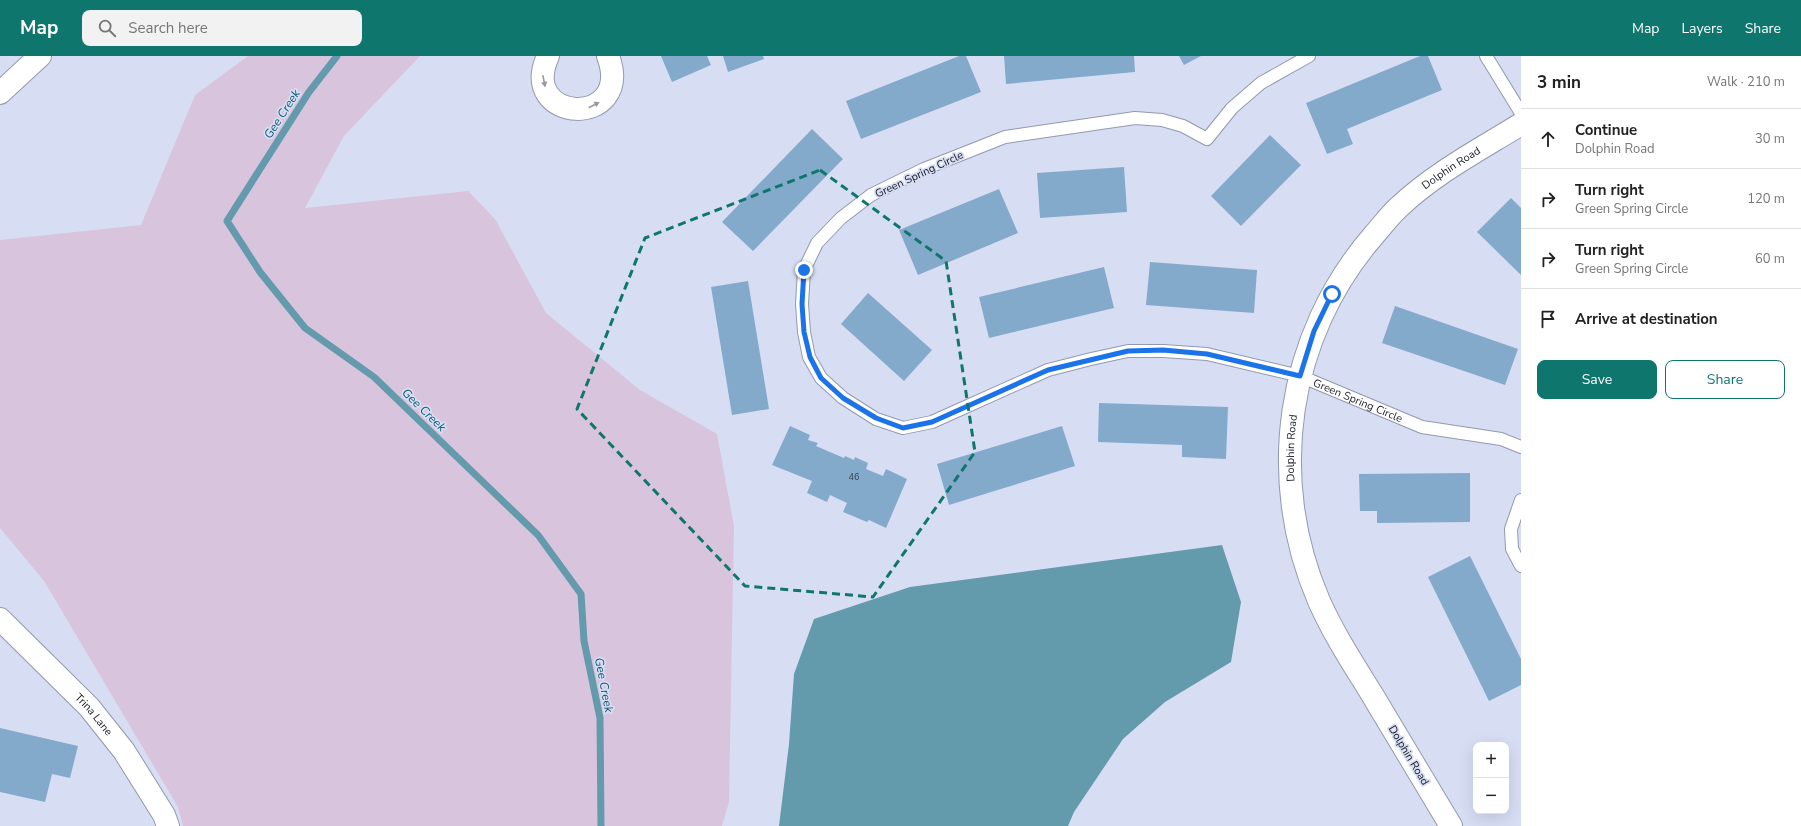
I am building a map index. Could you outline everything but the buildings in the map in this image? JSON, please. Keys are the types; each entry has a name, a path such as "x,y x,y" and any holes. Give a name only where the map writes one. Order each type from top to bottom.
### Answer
{"street":[{"path":"0,93 40,56"},
{"path":"548,56 543,67 542,81 547,94 557,104 570,109 584,110 596,104 606,95 612,82 612,69 608,56"},
{"name":"Dolphin Road","path":"1451,826 1338,640 1319,601 1304,559 1293,513 1290,470 1290,427 1300,376 1314,331 1332,294 1359,252 1393,213 1440,174 1521,124"},
{"name":"Trina Lane","path":"0,619 89,707 124,751 164,815 168,826"}],"lane":[{"name":"Green Spring Circle","path":"1309,56 1261,83 1232,108 1207,140 1183,126 1162,120 1135,118 1005,137 924,169 871,195 841,218 817,243 804,270 802,304 804,332 810,357 821,378 843,398 869,414 903,428 932,422 1048,370 1128,351 1163,350 1207,354 1300,376 1422,428 1501,439 1521,447"},
{"path":"1486,56 1521,113"},
{"path":"1521,500 1511,529 1512,549 1521,566"}],"highlighted area":[{"path":"820,170 946,261 975,452 873,597 745,586 577,409 645,238"}],"shaded area":[{"path":"248,56 420,56 344,136 305,208 468,191 495,219 546,313 640,390 717,434 734,526 729,802 722,826 183,826 178,807 44,581 0,528 0,240 141,225 195,95"}],"water":[{"path":"1222,545 1241,602 1231,662 1165,702 1123,739 1074,812 1068,826 779,826 789,744 794,674 814,619 910,587"}],"waterway":[{"name":"Gee Creek","path":"337,56 309,92 227,221 260,272 305,328 374,377 538,535 581,594 584,641 600,718 601,826"}],"route":[{"path":"804,270 802,304 804,332 810,357 821,378 843,398 876,418 903,428 932,422 1048,370 1128,351 1163,350 1207,354 1300,376 1314,331 1332,294"}]}
